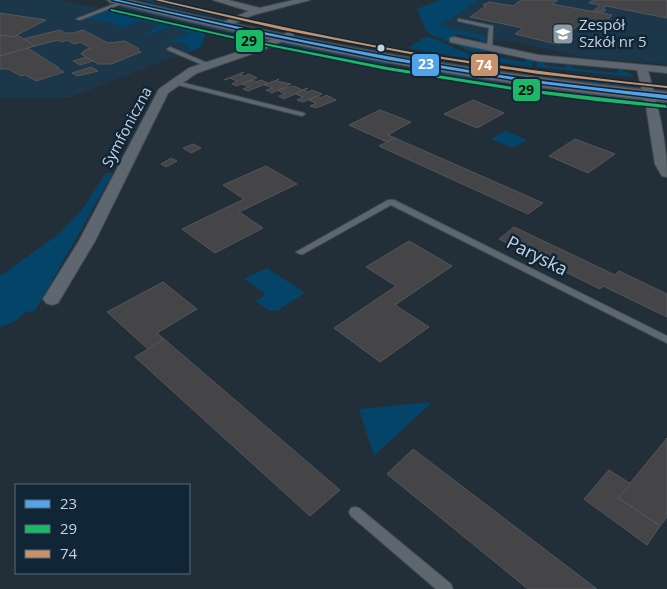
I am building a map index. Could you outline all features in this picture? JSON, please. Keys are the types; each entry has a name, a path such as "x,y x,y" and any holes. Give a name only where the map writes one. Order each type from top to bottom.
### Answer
{"street":[{"path":"136,0 285,36 458,66 667,97"},
{"path":"217,0 258,10"},
{"path":"119,1 228,23 258,10 306,0"},
{"name":"Symfoniczna","path":"52,300 87,241 163,91 184,74 205,64 259,50 285,36"},
{"path":"454,40 538,58 667,70"},
{"path":"642,68 662,164 667,172"},
{"path":"648,93 667,91"}],"lane":[{"path":"78,19 119,1"},
{"path":"460,20 491,27 490,48"},
{"path":"170,49 205,64"},
{"path":"172,82 302,114"},
{"name":"Paryska","path":"300,252 391,202 667,340"},
{"path":"355,512 446,589"}],"shaded area":[{"path":"0,0 62,0 204,31 193,52 171,58 71,97 0,97"},
{"path":"142,0 158,0 233,16 219,17"},
{"path":"440,0 479,0 439,26 485,36 486,41 478,43 482,40 458,34 448,41 486,50 483,54 524,62 528,59 534,60 532,67 496,62 430,34 425,29 417,9"},
{"name":"Zespół Szkół nr 5","path":"458,0 667,0 667,64 587,58 511,41 485,40 433,29"},
{"path":"131,6 242,31 236,34 119,7"},
{"path":"113,10 207,31 200,48 186,52 189,48 187,44 166,42 189,33 171,27 142,36 160,25 141,20 118,30 116,29 121,26 100,20 87,19 90,16"},
{"path":"270,24 367,45 320,39 264,27"},
{"path":"428,37 479,59 408,48 423,38"},
{"path":"292,43 371,58 387,63 385,65 282,44"},
{"path":"538,61 545,61 544,65 565,68 566,64 571,64 572,68 618,73 618,69 636,76 536,67"},
{"path":"422,70 499,80 494,84"},
{"path":"560,74 635,82 619,85 598,83"},
{"path":"505,131 527,140 513,148 491,139"},
{"path":"106,173 113,173 35,311 25,312 8,325 0,327 0,276 59,234 81,211"},
{"path":"267,268 305,293 278,310 270,311 256,301 266,294 244,279"},
{"path":"432,402 374,456 359,409"}],"building":[{"name":"Zespół Szkół nr 5","path":"521,0 558,0 552,4 612,15 601,29 580,24 564,38 567,39 560,45 515,34 523,28 470,17 489,2 513,6"},
{"path":"593,0 667,0 667,18 606,6 603,9 606,10 604,12 593,11 600,5 589,3"},
{"path":"0,13 46,20 13,37 0,35"},
{"path":"60,30 65,33 73,33 83,30 108,43 125,41 141,52 111,64 98,64 81,54 91,48 80,42 74,44 67,40 61,42 58,40 35,46 23,39"},
{"path":"0,35 13,37 17,35 35,46 0,56"},
{"path":"28,48 64,72 36,81 8,69 0,69 0,56"},
{"path":"86,57 93,61 80,65 73,61"},
{"path":"91,67 98,71 77,76 72,73"},
{"path":"244,72 240,74 244,76 249,74 257,78 236,86 232,84 237,81 230,78 224,80"},
{"path":"279,79 276,81 291,84 272,93 266,90 273,88 264,85"},
{"path":"252,80 256,82 261,80 268,83 248,91 243,89 249,87 242,84"},
{"path":"294,86 302,90 308,88 284,99 279,96 285,94 277,90"},
{"path":"304,90 308,92 312,90 322,94 303,102 297,100 303,97 296,94"},
{"path":"326,95 336,100 316,108 310,106 316,103 309,100 317,96 321,98"},
{"path":"473,100 504,113 477,128 444,114"},
{"path":"380,110 411,122 388,135 395,138 387,142 349,125"},
{"path":"395,138 543,203 528,214 379,146"},
{"path":"575,139 615,154 588,173 549,156"},
{"path":"193,144 201,148 191,153 183,148"},
{"path":"171,158 177,161 166,167 161,164"},
{"path":"266,166 297,184 239,212 263,228 215,253 182,229 244,199 223,185"},
{"path":"514,227 615,275 619,271 667,294 667,317 603,286 600,289 499,239"},
{"path":"409,241 452,266 395,305 429,327 380,362 334,328 396,286 366,267"},
{"path":"163,282 197,309 157,333 164,339 148,349 107,312"},
{"path":"164,339 340,490 310,516 135,357"},
{"path":"667,438 667,517 660,526 618,498"},
{"path":"413,449 597,589 528,589 387,474"},
{"path":"609,470 631,484 618,498 660,526 647,545 584,499"}],"transit line":[{"name":"23","path":"114,0 251,31 389,58 527,80 667,97"},
{"name":"74","path":"157,0 283,29 410,53 538,72 667,87"},
{"name":"29","path":"112,10 249,41 387,68 526,90 666,107"}],"place":[{"name":"Zespół Szkół nr 5","path":"563,34"}]}
